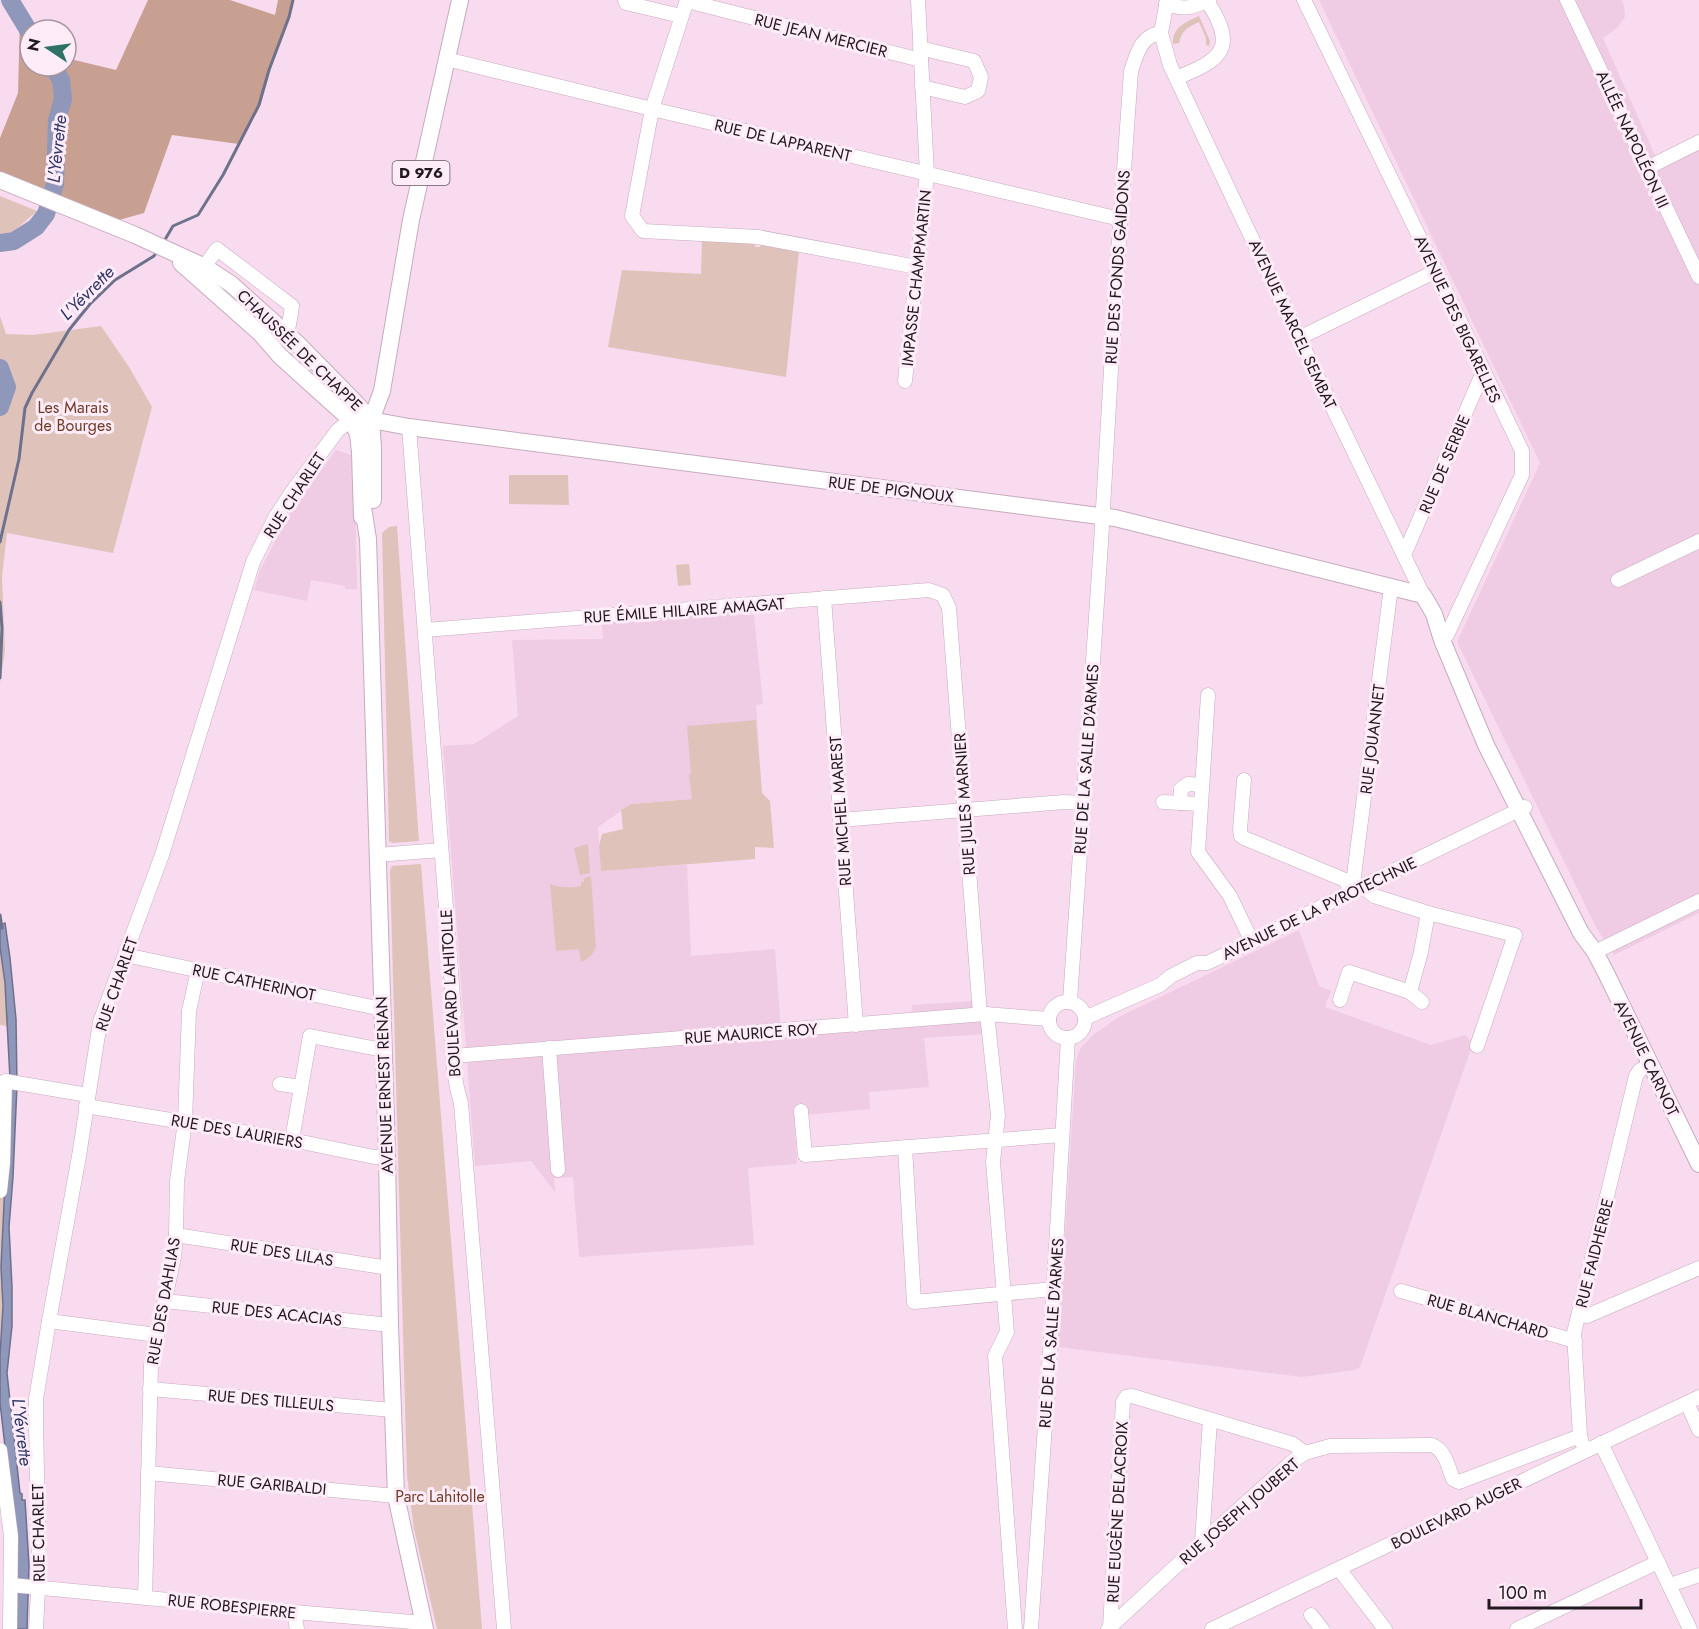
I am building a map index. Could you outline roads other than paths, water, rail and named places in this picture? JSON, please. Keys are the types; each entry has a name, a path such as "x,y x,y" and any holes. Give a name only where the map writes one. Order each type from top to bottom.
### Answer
{"main road":[{"name":"D 976","path":"370,420 382,391 409,231 460,0"},
{"name":"CHAUSSÉE DE CHAPPE","path":"0,180 150,241 201,272 231,284 354,400 370,420"},
{"name":"CHAUSSÉE DE CHAPPE","path":"201,272 280,356 355,427"},
{"name":"CHAUSSÉE DE CHAPPE","path":"260,333 278,342 347,406 370,420"},
{"path":"355,427 370,420"},
{"name":"RUE DE PIGNOUX","path":"370,420 409,427 1115,518 1423,595"},
{"name":"AVENUE ERNEST RENAN","path":"370,420 373,495 368,539 387,1156 392,1410 396,1496 425,1626"},
{"name":"AVENUE ERNEST RENAN","path":"355,427 363,507 362,534 368,539"},
{"name":"AVENUE MARCEL SEMBAT","path":"1423,595 1445,637 1486,745 1522,808"},
{"name":"AVENUE CARNOT","path":"1522,808 1581,933 1595,952 1699,1164"}],"street":[{"path":"625,0 626,3 681,16"},
{"path":"687,0 652,109 632,216 643,231 758,237 917,267"},
{"name":"RUE JEAN MERCIER","path":"687,0 921,54 974,61 981,77 978,91 965,98 922,87"},
{"name":"IMPASSE CHAMPMARTIN","path":"905,381 927,174 918,0"},
{"name":"AVENUE DES BIGARELLES","path":"1304,0 1522,452 1522,475 1445,637"},
{"name":"ALLÉE NAPOLÉON III","path":"1567,0 1699,277"},
{"path":"1165,1 1182,9 1208,1 1222,31 1221,50 1214,60 1178,82"},
{"name":"AVENUE MARCEL SEMBAT","path":"1165,1 1161,33 1165,51 1178,82 1423,595"},
{"name":"RUE DES FONDS GAIDONS","path":"1102,516 1131,70 1141,44 1149,36 1161,33"},
{"name":"RUE DE LAPPARENT","path":"446,59 1120,219"},
{"path":"1647,168 1699,142"},
{"path":"201,272 217,249 291,306 288,325 283,331"},
{"path":"1299,338 1436,271"},
{"name":"RUE DE SERBIE","path":"1404,555 1483,372"},
{"name":"RUE CHARLET","path":"36,1629 36,1399 100,1022 182,795 253,562 276,516 338,430 355,427"},
{"name":"BOULEVARD LAHITOLLE","path":"409,427 454,1012 453,1056 461,1103 504,1629"},
{"name":"RUE DE LA SALLE D'ARMES","path":"1070,1001 1102,516"},
{"path":"1618,580 1699,541"},
{"name":"RUE JOUANNET","path":"1358,888 1391,587"},
{"name":"RUE ÉMILE HILAIRE AMAGAT","path":"425,630 929,590 943,595"},
{"name":"RUE JULES MARNIER","path":"943,595 949,608 964,810 983,1014 998,1115 993,1162 1007,1332 995,1356 1015,1629"},
{"name":"RUE MICHEL MAREST","path":"824,598 856,1024"},
{"path":"1208,695 1198,852 1230,896 1252,942"},
{"path":"1244,780 1240,830 1244,838 1345,880 1374,897 1515,935 1477,1046"},
{"path":"1180,803 1181,789 1188,784 1202,785"},
{"path":"840,820 1064,802 1083,803"},
{"path":"1163,802 1200,804"},
{"name":"AVENUE DE LA PYROTECHNIE","path":"1085,1018 1160,985 1171,976 1197,963 1206,963 1252,942 1522,808"},
{"path":"377,855 441,850"},
{"path":"1595,952 1699,901"},
{"path":"1410,992 1421,952 1428,913"},
{"name":"RUE CATHERINOT","path":"125,955 382,1009"},
{"name":"RUE DES DAHLIAS","path":"145,1598 151,1365 174,1257 177,1181 185,1121 189,1011 198,970"},
{"path":"1340,1000 1348,972 1410,992 1422,1002"},
{"path":"1070,1001 1078,1004 1085,1018 1080,1032 1068,1038 1054,1032 1049,1019 1052,1009 1060,1003 1070,1001"},
{"name":"RUE MAURICE ROY","path":"453,1056 983,1014 1049,1019"},
{"path":"292,1140 310,1036 383,1050"},
{"name":"RUE DE LA SALLE D'ARMES","path":"1031,1629 1068,1038"},
{"path":"549,1048 558,1170"},
{"name":"RUE FAIDHERBE","path":"1585,1450 1580,1436 1574,1333 1636,1076 1640,1070 1651,1065"},
{"name":"RUE DES LAURIERS","path":"0,1191 11,1082 87,1101 185,1121 374,1157 387,1156"},
{"path":"280,1084 301,1087"},
{"path":"801,1111 805,1155 1062,1135"},
{"path":"905,1147 914,1302 1054,1289"},
{"name":"RUE DES LILAS","path":"176,1235 389,1268"},
{"path":"1579,1314 1587,1316 1699,1268"},
{"name":"RUE BLANCHARD","path":"1401,1291 1575,1341"},
{"name":"RUE DES ACACIAS","path":"165,1301 390,1325"},
{"path":"49,1321 157,1335"},
{"name":"RUE DES TILLEULS","path":"150,1389 392,1410"},
{"name":"RUE EUGÈNE DELACROIX","path":"1109,1628 1123,1402 1126,1397 1132,1396 1210,1420"},
{"path":"1693,1400 1699,1430"},
{"name":"BOULEVARD AUGER","path":"1212,1629 1693,1400"},
{"path":"1202,1542 1210,1420 1293,1444 1305,1453"},
{"name":"RUE JOSEPH JOUBERT","path":"1109,1628 1202,1542 1294,1460 1305,1453 1330,1446 1432,1445 1438,1447 1442,1452 1453,1479 1459,1482 1580,1436"},
{"path":"1601,1443 1690,1629"},
{"path":"0,1450 11,1536 10,1629"},
{"name":"RUE GARIBALDI","path":"148,1473 396,1496"},
{"path":"1517,1629 1658,1562"},
{"path":"1339,1569 1385,1629"},
{"path":"1670,1585 1699,1575"},
{"name":"RUE ROBESPIERRE","path":"12,1585 425,1626"},
{"path":"294,1612 297,1629"},
{"path":"1311,1615 1322,1629"}],"water":[{"path":"5,923 16,1019 17,1085 9,1227 12,1326 7,1373 20,1493 22,1500 25,1500 29,1565 27,1629 16,1629 11,1499 0,1403 3,1306 1,1267 10,1079 5,983 0,947 0,925"}],"waterway":[{"name":"L'Yèvrette","path":"10,0 21,18"},
{"name":"L'Yévrette","path":"163,243 173,226 198,215 223,175 259,105 293,0"},
{"name":"L'Yèvrette","path":"0,243 14,241 36,227 46,214 55,184 57,120 63,99 60,78"},
{"name":"L'Yévrette","path":"0,542 19,459 25,408 32,393 69,330 90,304 115,280 154,256 157,251"},
{"path":"0,368 7,387 0,407"},
{"name":"L'Yévrette","path":"0,602 2,628 0,678"},
{"name":"L'Yévrette","path":"0,915 2,928"}],"park label":[{"name":"Les Marais de Bourges","path":"73,416"},
{"name":"Parc Lahitolle","path":"440,1496"}]}
